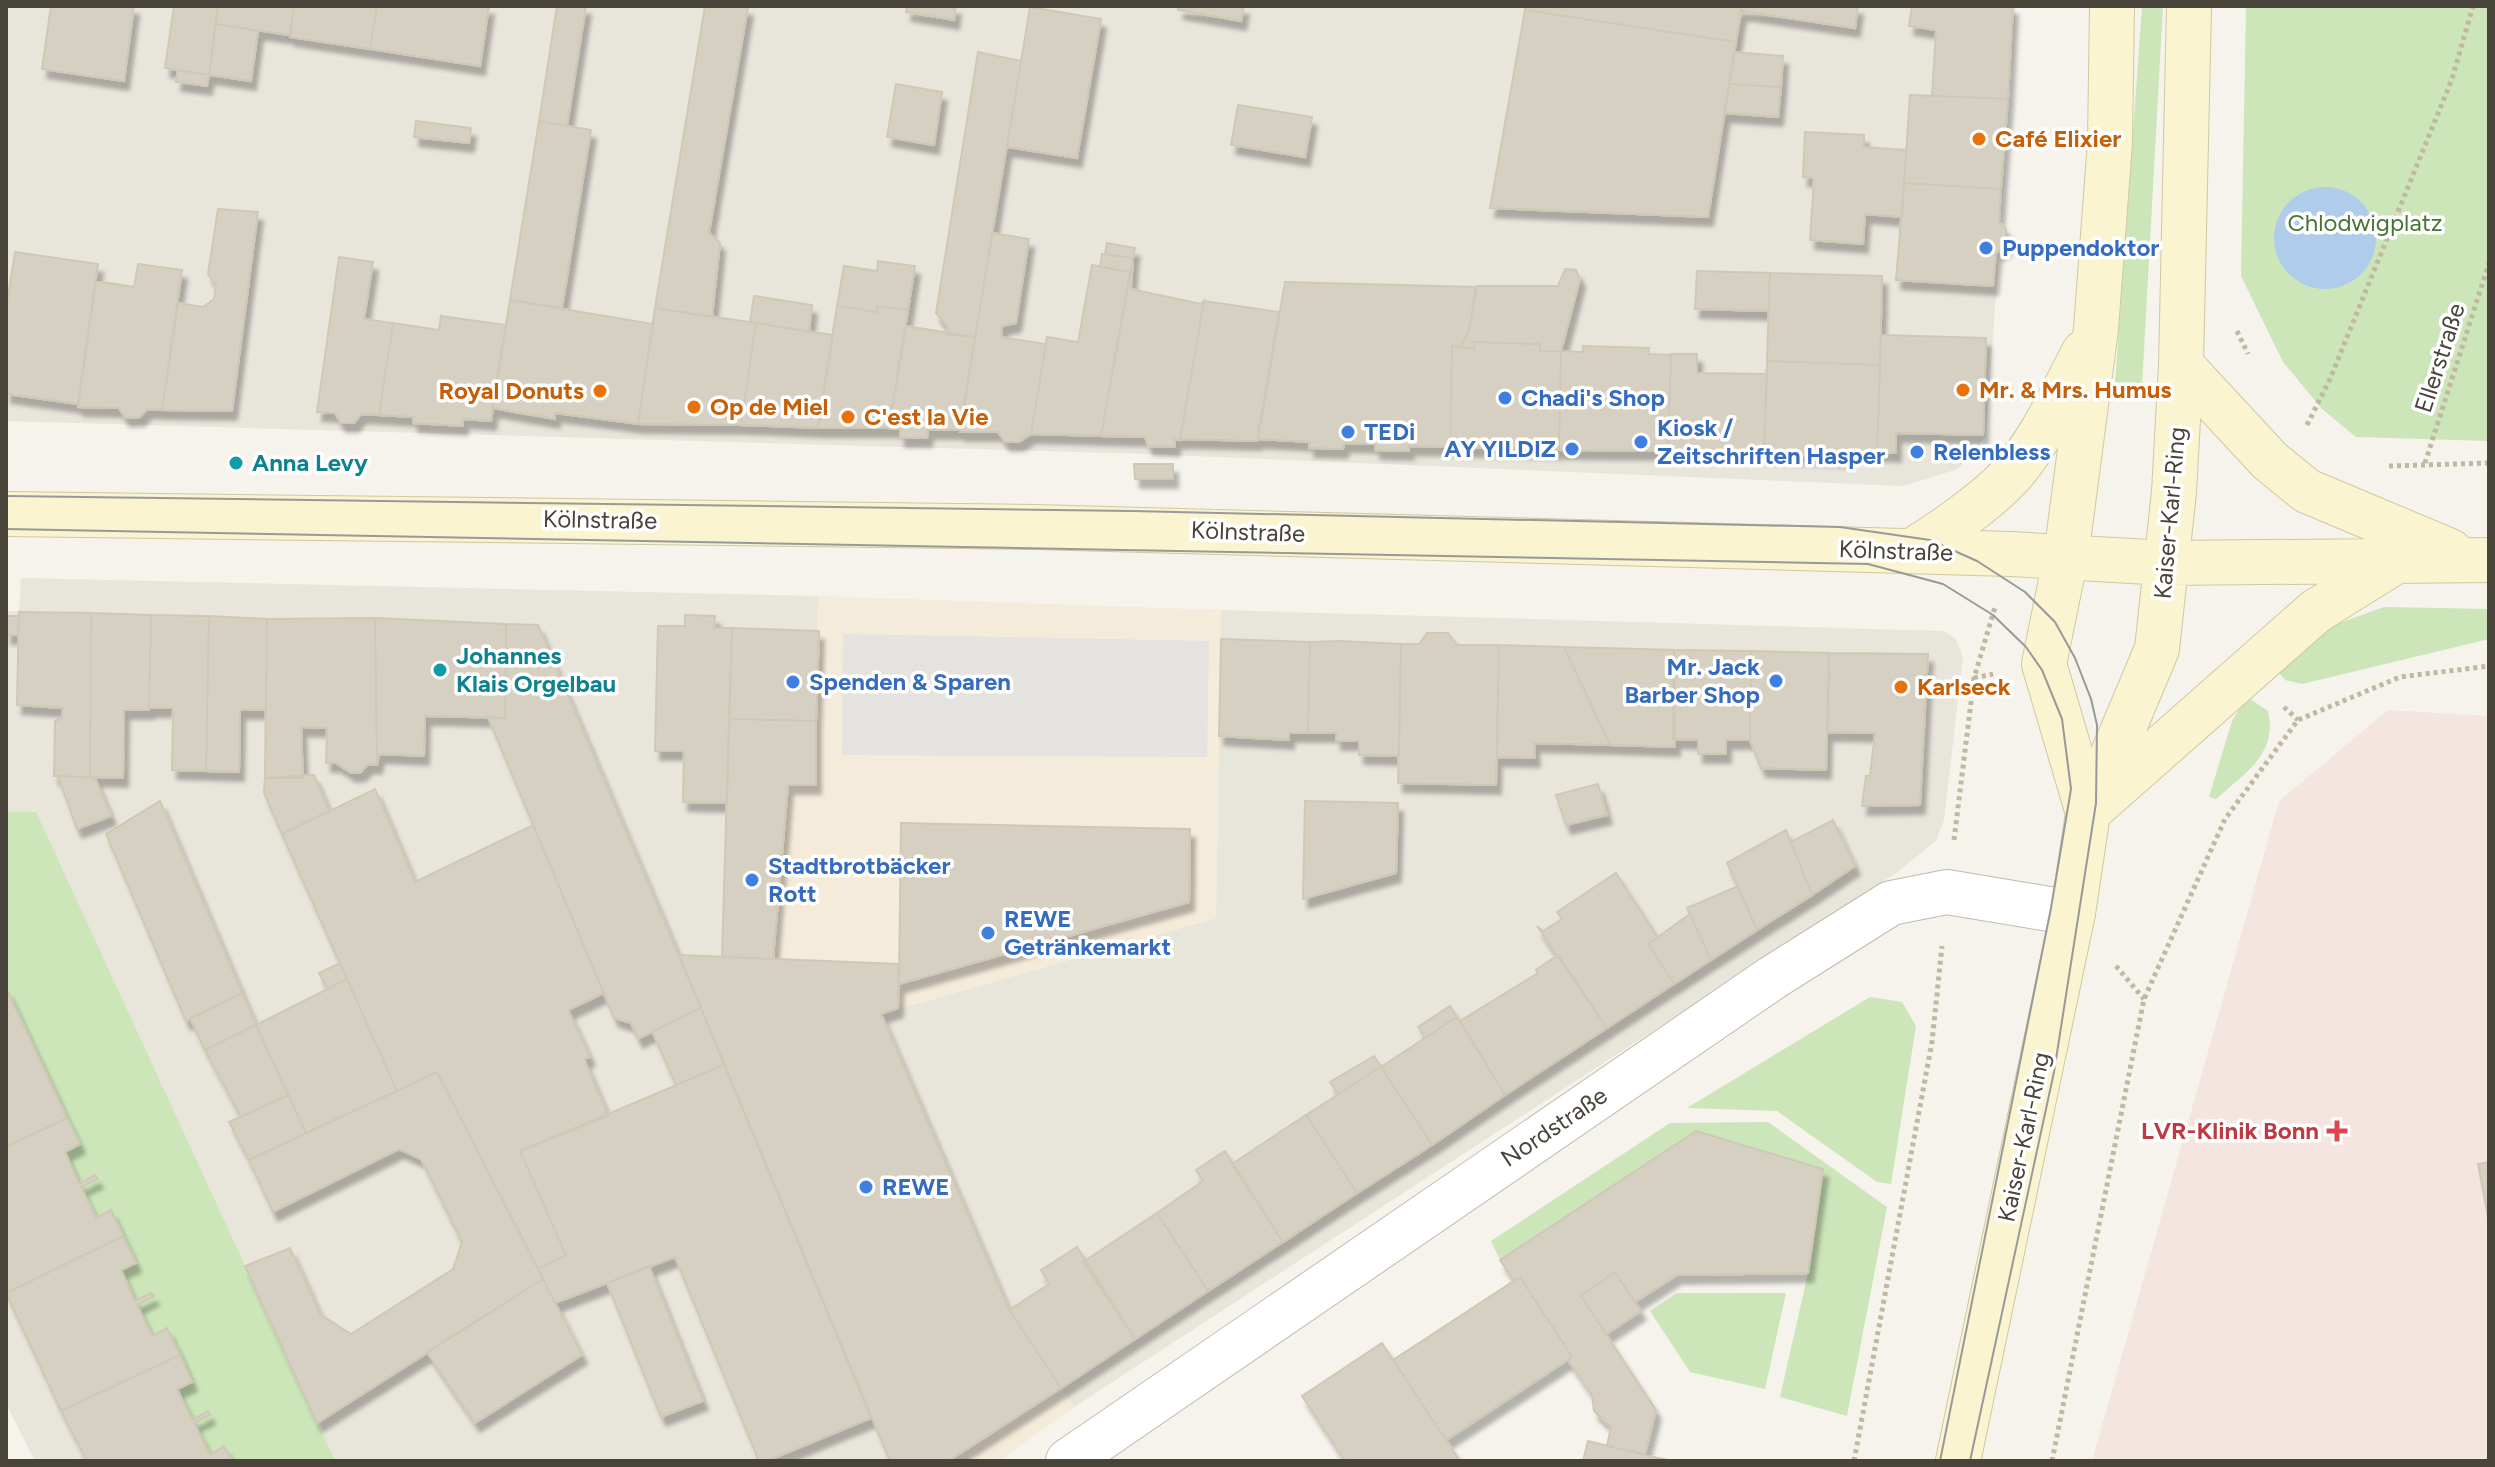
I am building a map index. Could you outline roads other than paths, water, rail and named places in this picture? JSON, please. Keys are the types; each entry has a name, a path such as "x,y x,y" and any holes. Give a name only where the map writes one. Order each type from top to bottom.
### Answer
{"main road":[{"name":"Kaiser-Karl-Ring","path":"2088,813 2044,664 2066,556 2096,329 2110,142 2112,6"},
{"name":"Kaiser-Karl-Ring","path":"1958,1461 2073,913 2088,813 2157,649 2181,365 2189,6"},
{"path":"1911,551 1930,540 2010,476 2042,431 2096,329"},
{"path":"2181,365 2270,461 2307,491 2478,559"},
{"path":"2081,447 2091,498 2111,534 2124,546 2162,563"},
{"name":"Kölnstraße","path":"6,514 975,525 1911,551 2066,556 2162,563 2478,559"},
{"path":"2066,556 2105,563 2129,576 2149,608 2157,649"},
{"path":"2088,813 2316,611 2400,559"}],"street":[{"name":"Nordstraße","path":"1068,1461 1772,978 1891,903 1947,892 2073,913"}],"water":[{"path":"2325,187 2345,190 2368,209 2373,218 2376,238 2373,258 2354,281 2345,286 2325,289 2305,286 2282,267 2277,258 2274,238 2277,218 2296,195 2305,190"}],"tram line":[{"path":"6,496 1132,511 1840,527 1930,540 1977,561 2025,592 2055,622 2075,658 2091,699 2097,725 2096,803 2054,1072 1970,1461"},
{"path":"6,529 1868,564 1943,584 1993,615 2026,647 2042,670 2062,719 2071,789 2051,908 1940,1461"}],"place":[{"name":"Café Elixier","path":"1979,139"},
{"name":"Puppendoktor","path":"1986,248"},
{"name":"Mr. & Mrs. Humus","path":"1963,390"},
{"name":"Royal Donuts","path":"600,391"},
{"name":"Chadi's Shop","path":"1505,398"},
{"name":"Op de Miel","path":"694,407"},
{"name":"C'est la Vie","path":"848,417"},
{"name":"TEDi","path":"1348,432"},
{"name":"Kiosk / Zeitschriften Hasper","path":"1641,442"},
{"name":"AY YILDIZ","path":"1572,449"},
{"name":"Relenbless","path":"1917,452"},
{"name":"Anna Levy","path":"236,463"},
{"name":"Johannes Klais Orgelbau","path":"440,670"},
{"name":"Mr. Jack Barber Shop","path":"1776,681"},
{"name":"Spenden & Sparen","path":"793,682"},
{"name":"Karlseck","path":"1901,687"},
{"name":"Stadtbrotbäcker Rott","path":"752,880"},
{"name":"REWE Getränkemarkt","path":"988,933"},
{"name":"LVR-Klinik Bonn","path":"2337,1131"},
{"name":"REWE","path":"866,1187"}],"park label":[{"name":"Chlodwigplatz","path":"2365,223"}]}
